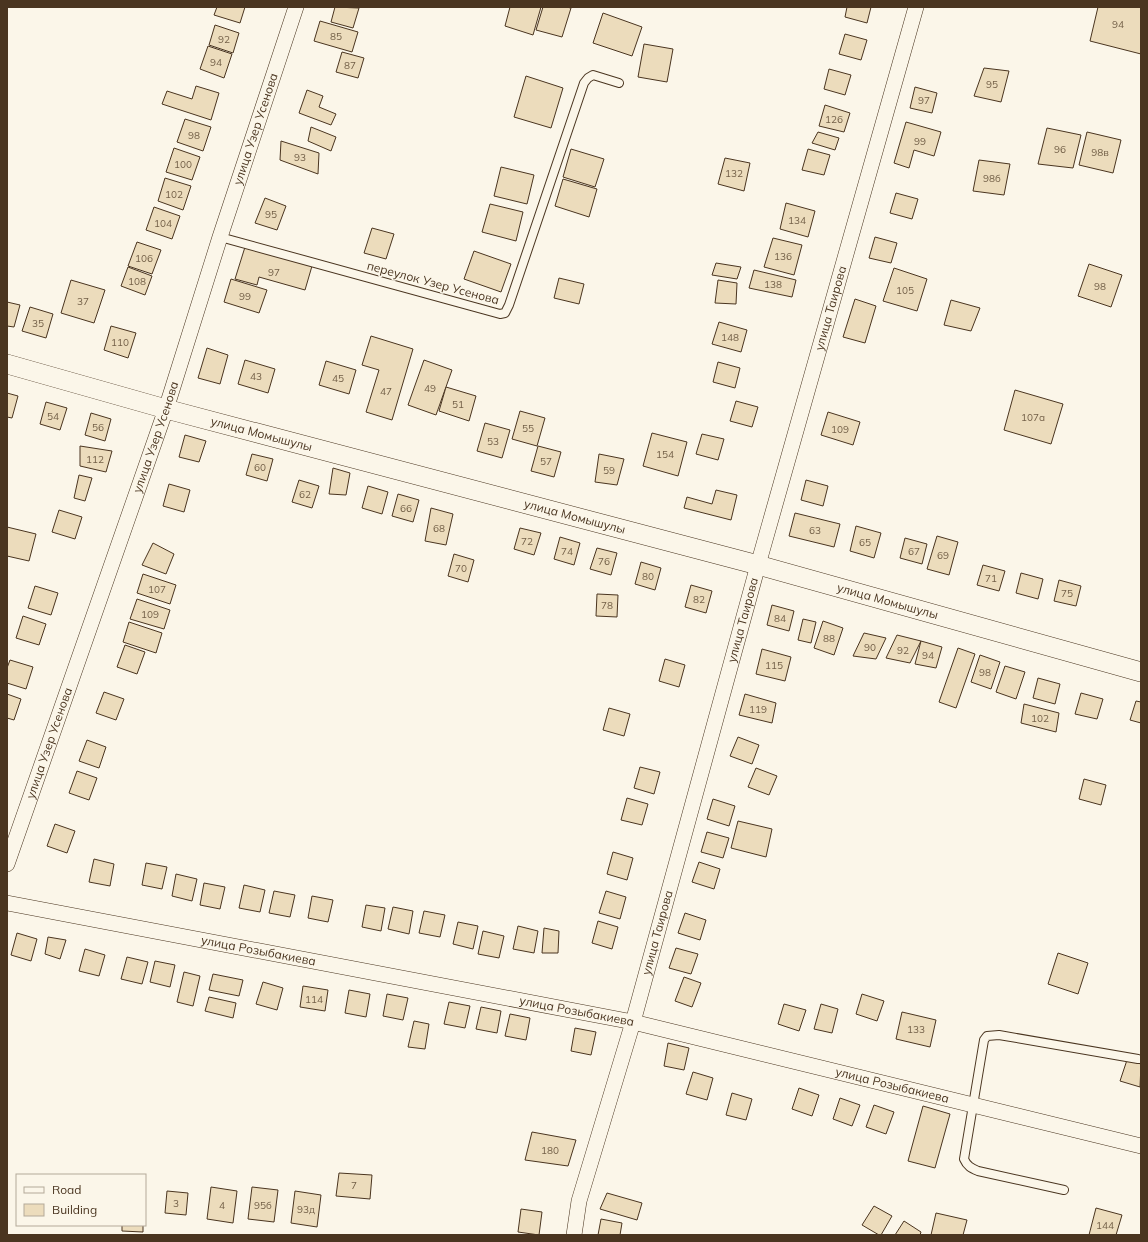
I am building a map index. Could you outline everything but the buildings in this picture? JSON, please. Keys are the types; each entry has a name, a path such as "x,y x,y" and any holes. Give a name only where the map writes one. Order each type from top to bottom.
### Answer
{"street":[{"name":"улица Узер Усенова","path":"7,864 166,409 220,237 296,7"},
{"name":"улица Таирова","path":"574,1235 579,1201 633,1022 758,565 916,7"},
{"name":"улица Момышулы","path":"7,364 166,409 758,565 1141,672"},
{"name":"улица Розыбакиева","path":"7,903 633,1022 1141,1146"}],"lane":[{"name":"переулок Узер Усенова","path":"220,237 500,314 505,313 584,83 593,75 619,83"},
{"path":"1064,1190 978,1171 966,1164 964,1159 984,1040 987,1036 998,1035 1138,1059"}]}
